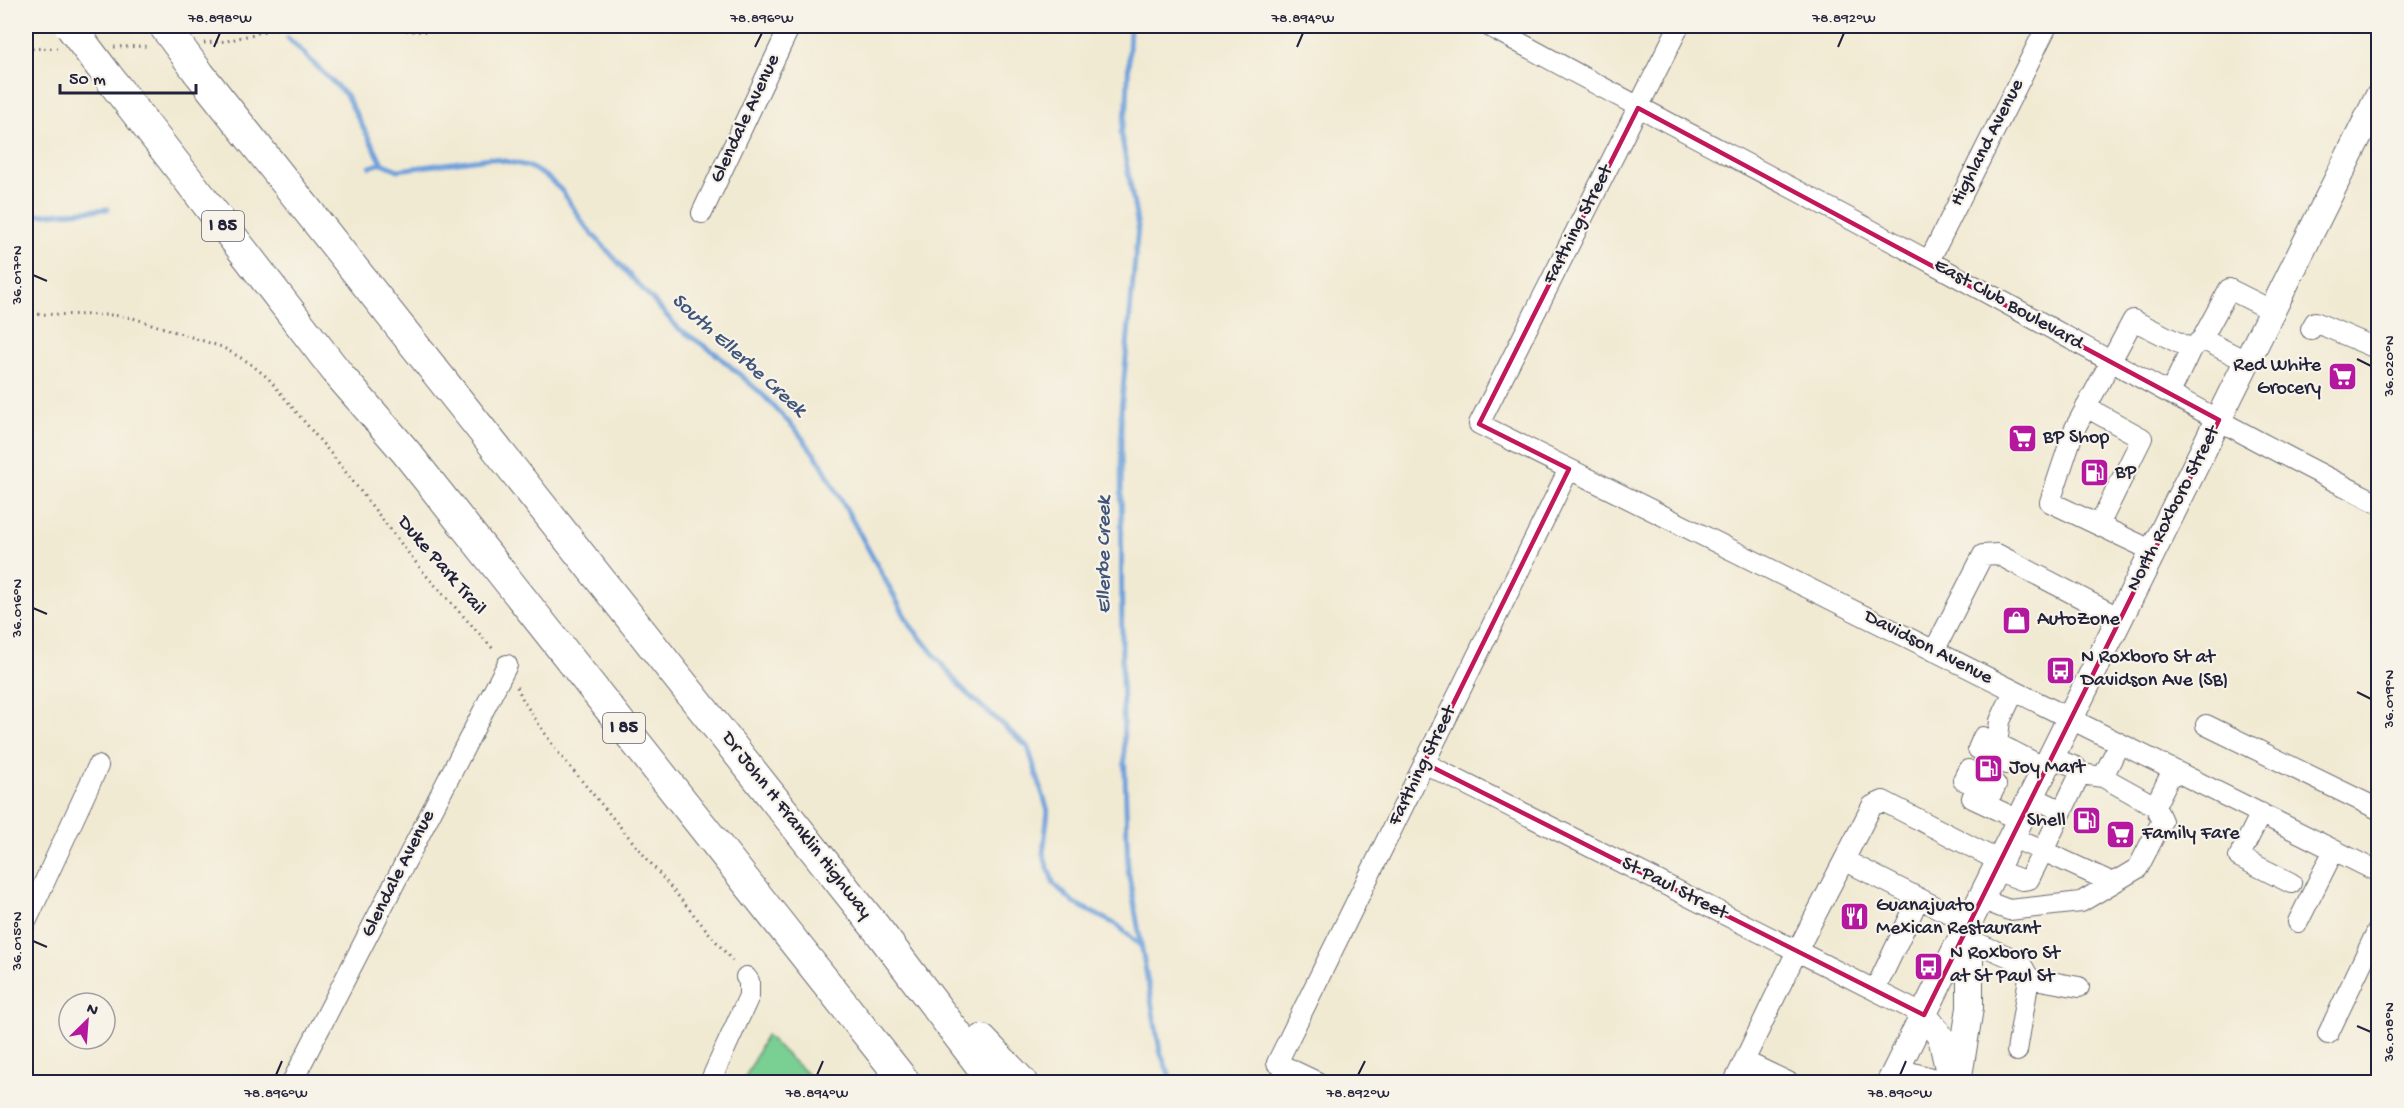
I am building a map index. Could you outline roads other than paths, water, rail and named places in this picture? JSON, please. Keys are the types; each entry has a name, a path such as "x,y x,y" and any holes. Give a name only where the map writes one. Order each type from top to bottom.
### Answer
{"highway":[{"name":"Dr John H Franklin Highway","path":"161,35 198,72 394,322 597,572 881,934 993,1083"},
{"name":"I 85","path":"67,37 109,61 340,376 405,451 905,1083"},
{"path":"881,934 1022,1083"}],"main road":[{"name":"North Roxboro Street","path":"1891,1083 1973,920 2015,828 2379,97"},
{"path":"1958,1083 1970,1008 1973,920"},
{"path":"1924,1015 1941,1036 1951,1083"},
{"path":"1891,1083 1909,1075 1935,1083"}],"street":[{"name":"Glendale Avenue","path":"702,213 790,26"},
{"name":"East Club Boulevard","path":"1489,26 1638,108 1929,261 2219,420 2379,502"},
{"name":"Farthing Street","path":"1479,424 1678,26"},
{"name":"Highland Avenue","path":"1929,261 2047,26"},
{"path":"2170,393 2229,289 2273,311"},
{"path":"2153,551 2050,502 2073,430 2133,320 2248,362"},
{"path":"2311,329 2315,322 2379,350"},
{"path":"2086,407 2142,438 2099,525"},
{"name":"Davidson Avenue","path":"1479,424 2379,872"},
{"name":"Farthing Street","path":"1317,1083 1276,1063 1569,469"},
{"path":"1934,651 1983,555 1997,554 2120,618"},
{"name":"Glendale Avenue","path":"292,1083 507,665"},
{"path":"2014,691 2000,721 1997,753 2076,767 2080,774"},
{"path":"2206,725 2379,809"},
{"path":"2103,777 2120,744"},
{"name":"St Paul Street","path":"1424,763 1924,1015"},
{"path":"26,922 98,766"},
{"path":"2155,806 2173,770"},
{"path":"1973,920 2009,910 2081,902 2138,868 2162,820 2155,806 2103,777 2080,774"},
{"path":"1734,1083 1797,951 1872,806 1883,801 2022,880 2029,879 2080,774"},
{"path":"1981,779 1972,798 2043,851 2113,883"},
{"path":"2031,796 2062,811"},
{"path":"2261,813 2239,857 2291,883"},
{"path":"2298,922 2334,850"},
{"path":"1844,860 1919,898 1973,920 2023,967 2029,978 2017,1051"},
{"path":"1875,990 1919,898"},
{"path":"2328,1034 2379,929"},
{"path":"710,1083 746,1004 749,981 746,977"},
{"path":"2029,978 2079,987"},
{"path":"1744,1061 1788,1083"}],"waterway":[{"name":"Ellerbe Creek","path":"1130,26 1127,106 1121,133 1138,227 1121,411 1122,679 1128,870 1160,1051 1172,1082"},
{"name":"South Ellerbe Creek","path":"288,38 346,95 382,163 398,170 490,158 528,166 547,177 562,191 585,226 678,328 715,353 762,394 797,431 821,463 910,625 964,691 1028,747 1048,811 1043,854 1054,884 1074,903 1117,925 1140,945"},
{"path":"370,167 382,163"},
{"path":"26,216 108,209"}],"place":[{"name":"Red White Grocery","path":"2342,377"},
{"name":"BP Shop","path":"2022,438"},
{"name":"BP","path":"2094,473"},
{"name":"AutoZone","path":"2016,620"},
{"name":"N Roxboro St at Davidson Ave (SB)","path":"2060,670"},
{"name":"Joy Mart","path":"1988,768"},
{"name":"Shell","path":"2087,821"},
{"name":"Family Fare","path":"2121,834"},
{"name":"Guanajuato Mexican Restaurant","path":"1855,917"},
{"name":"N Roxboro St at St Paul St","path":"1929,966"}]}
